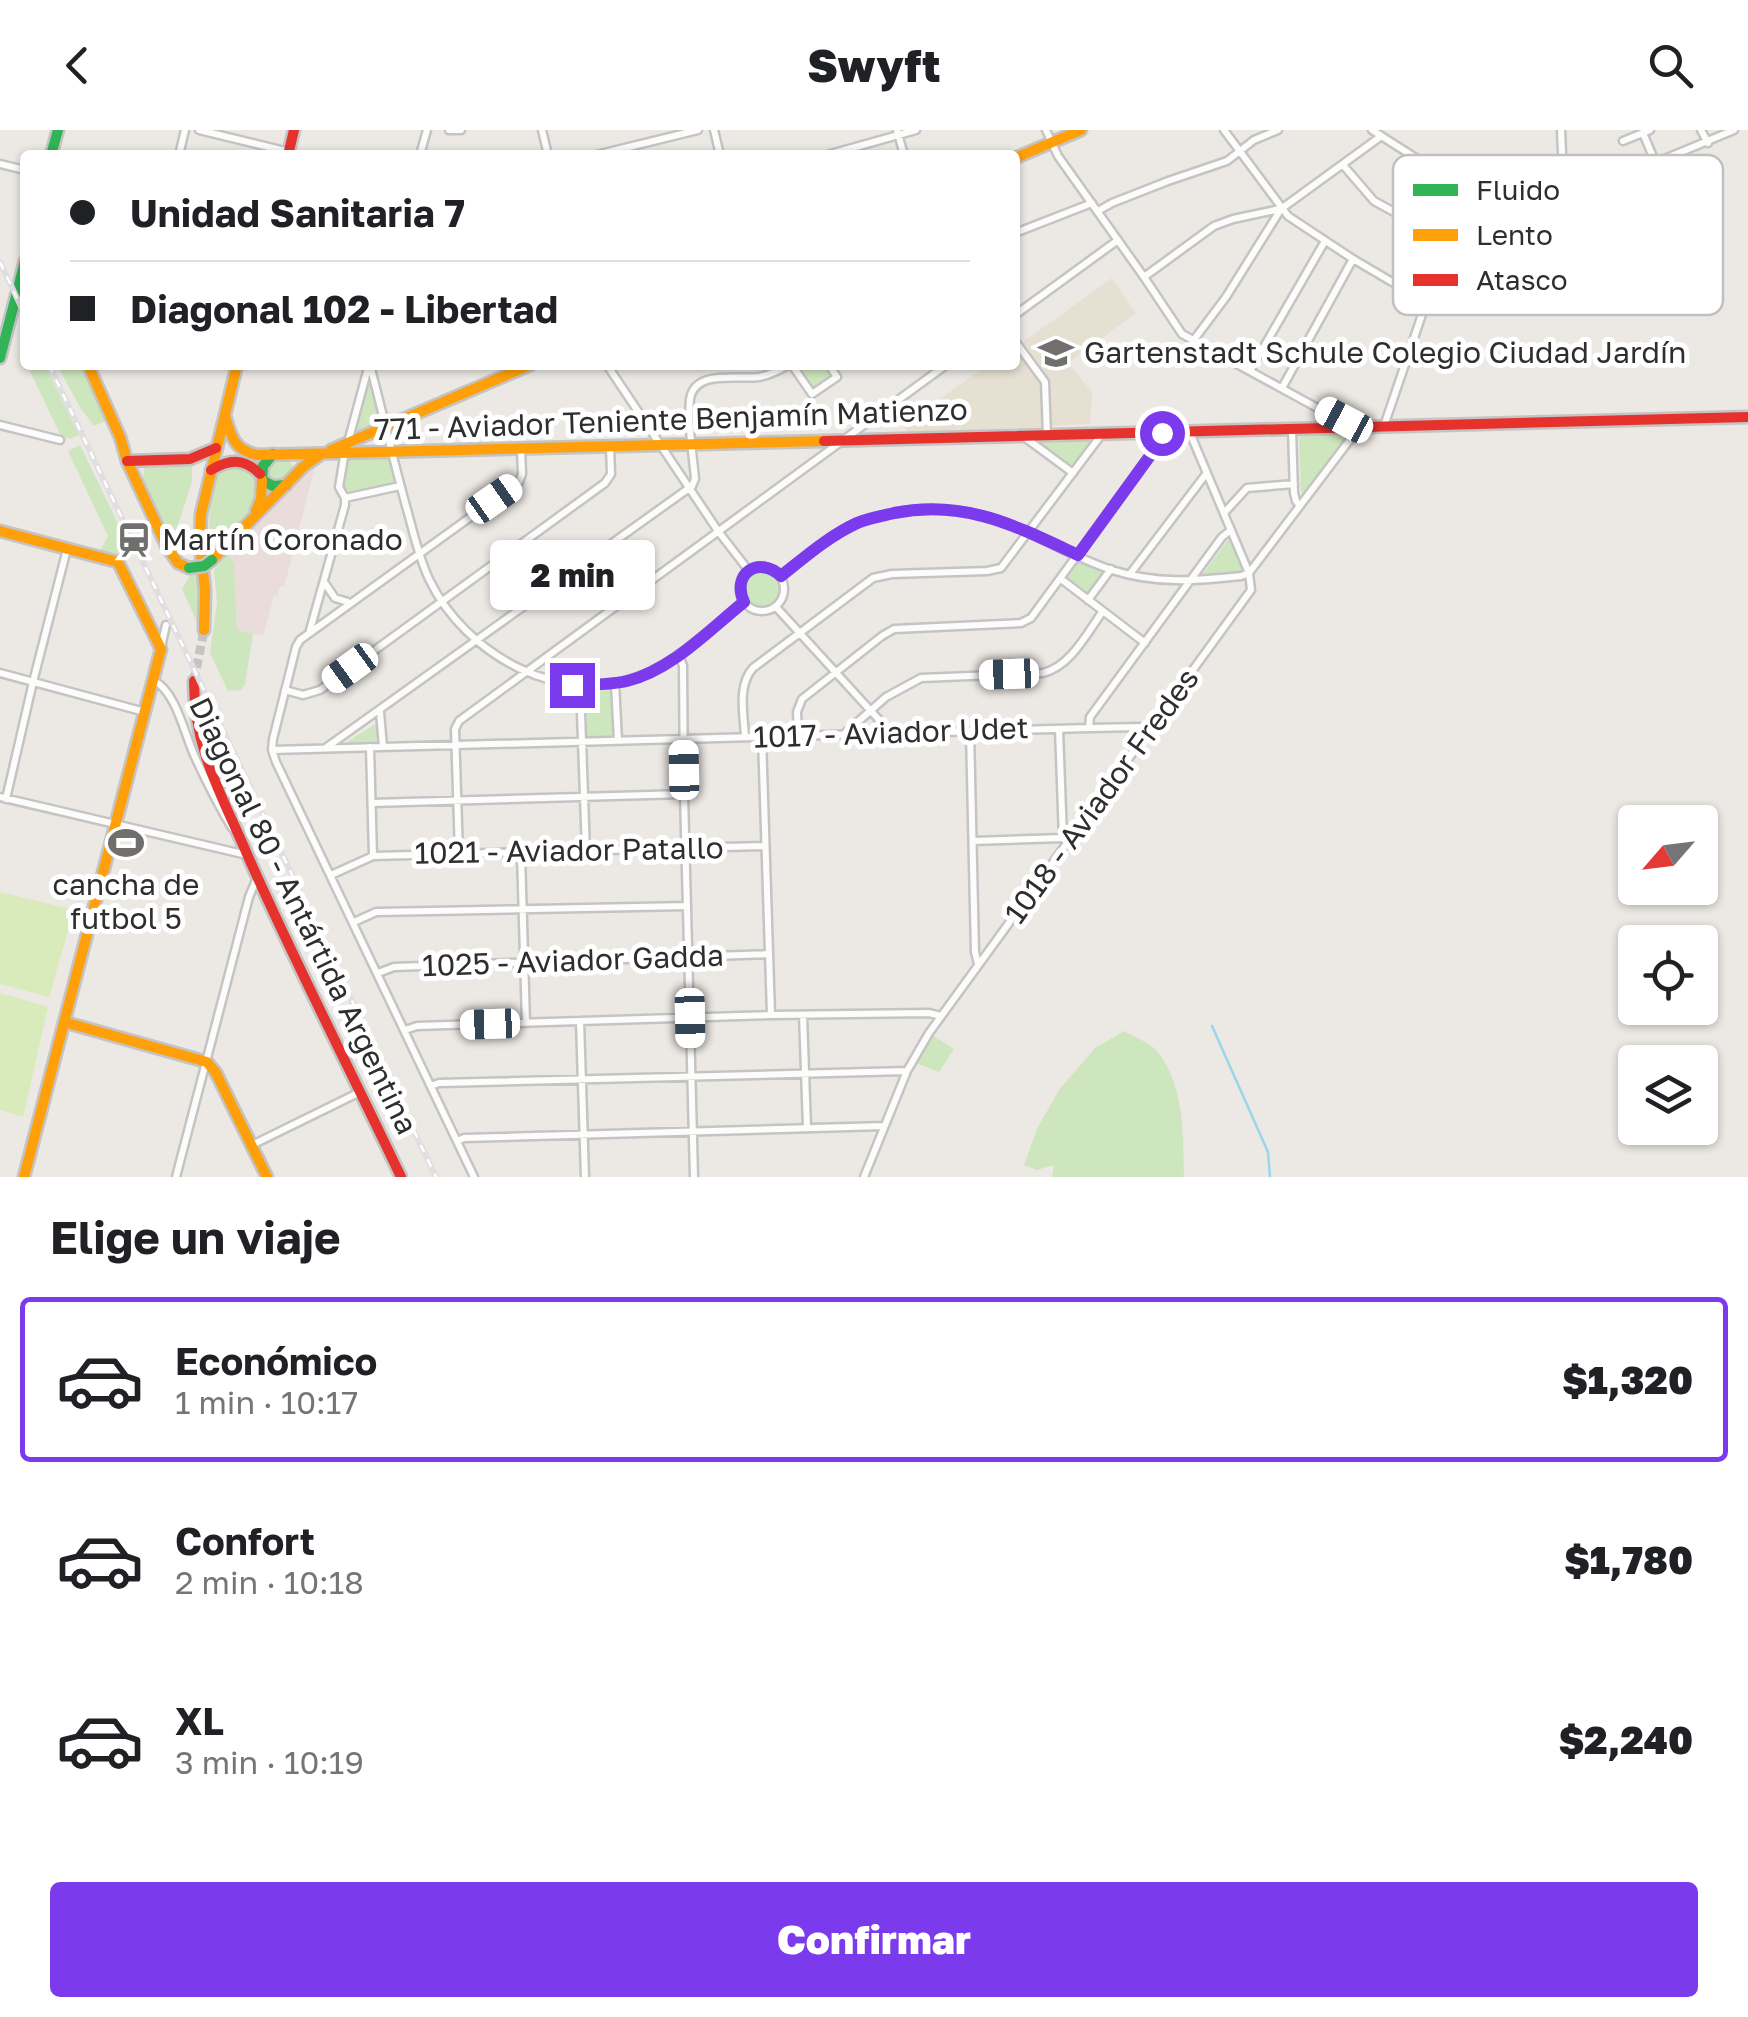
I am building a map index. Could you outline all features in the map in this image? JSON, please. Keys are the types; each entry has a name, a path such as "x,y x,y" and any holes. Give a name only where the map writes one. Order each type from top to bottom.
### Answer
{"street":[{"path":"200,130 273,150"},
{"path":"449,130 461,130"},
{"path":"616,150 698,130"},
{"path":"842,150 916,130"},
{"path":"1046,130 1050,143 1178,329 1193,341 1354,428"},
{"path":"1020,156 1081,130"},
{"path":"1224,130 1281,208 1296,222 1393,283"},
{"path":"1098,211 1222,163 1254,140 1278,130"},
{"path":"1372,130 1410,155"},
{"path":"1561,130 1562,155"},
{"path":"1701,130 1708,143"},
{"path":"1678,155 1734,130"},
{"path":"1622,142 1647,132"},
{"path":"1144,277 1214,226 1281,208 1380,137"},
{"path":"1343,166 1374,201 1393,212"},
{"path":"1020,231 1092,202"},
{"path":"1193,341 1226,297 1281,208"},
{"path":"1020,311 1118,240"},
{"path":"1250,371 1326,241"},
{"path":"1282,388 1353,259"},
{"path":"0,358 20,277"},
{"path":"1384,426 1422,315"},
{"path":"1020,348 1044,382 1048,434"},
{"path":"90,370 172,557 189,568 204,566 212,560 308,462 324,453"},
{"path":"204,630 200,524 236,370"},
{"path":"310,631 346,498 339,487 369,370"},
{"path":"371,370 428,578 442,601 477,641 495,655 526,672 572,685 615,682 647,673 679,654 744,602"},
{"path":"225,416 240,450 254,454 324,453 347,448 518,370"},
{"path":"610,370 748,571"},
{"path":"326,747 690,488 695,478 690,402 697,385 710,379 768,375 779,370"},
{"path":"794,370 812,394 837,377 832,370"},
{"path":"459,855 454,729 459,721 939,370"},
{"name":"771 - Aviador Teniente Benjamín Matienzo","path":"347,448 392,452 1748,417"},
{"path":"0,425 60,440"},
{"name":"1018 - Aviador Fredes","path":"864,1177 907,1071 941,1016 1065,840 1249,594 1249,573 1352,438 1354,428"},
{"path":"1292,430 1294,497 1300,506"},
{"path":"744,737 742,688 753,668 877,577 998,569 1030,533 1102,433"},
{"path":"798,736 800,702 888,632 1026,621 1034,615 1160,442 1162,433"},
{"path":"781,576 855,524 932,508 974,512 1110,570 1190,582 1249,573 1190,433"},
{"path":"1022,436 1074,472"},
{"path":"285,690 302,696 315,692 609,480 610,446"},
{"path":"127,461 190,459 216,448"},
{"path":"474,1177 272,750 298,643 519,482 521,449"},
{"path":"252,520 260,504 264,462 273,454"},
{"path":"286,454 297,466 296,475"},
{"path":"190,459 210,473"},
{"path":"210,473 227,461 238,460 246,462 273,486 286,485"},
{"path":"138,484 139,471 147,461"},
{"path":"1130,574 1206,474"},
{"path":"1224,513 1247,488 1294,484"},
{"path":"346,498 400,486"},
{"path":"1089,728 1090,718 1230,530"},
{"path":"0,531 115,560 161,649"},
{"path":"68,548 3,798 245,850"},
{"path":"769,567 781,576 784,596 776,607 763,612 744,602 740,582 748,571 769,567"},
{"path":"1088,600 1110,570"},
{"path":"1060,579 1146,643"},
{"path":"323,581 335,598 350,602"},
{"path":"776,607 891,733"},
{"path":"843,735 869,709 921,678 1043,673 1056,669 1104,611"},
{"path":"24,1177 166,625"},
{"path":"679,654 683,666 694,1177"},
{"path":"0,674 145,712"},
{"name":"Diagonal 80 - Antártida Argentina","path":"154,681 165,689 195,758 245,850 401,1177"},
{"path":"194,681 198,744 245,850"},
{"path":"615,682 618,741"},
{"path":"580,685 586,852"},
{"path":"380,711 383,747"},
{"name":"1017 - Aviador Udet","path":"272,750 1089,728 1150,730"},
{"path":"973,841 1065,840 1059,729"},
{"path":"970,731 975,952 979,966"},
{"path":"762,736 771,1015"},
{"path":"331,875 373,856 370,748"},
{"path":"372,803 684,794"},
{"name":"1021 - Aviador Patallo","path":"373,856 765,846"},
{"path":"521,854 526,1023"},
{"path":"176,1177 257,878"},
{"path":"354,922 376,912 687,906"},
{"name":"1025 - Aviador Gadda","path":"378,973 394,967 769,954"},
{"path":"405,1030 417,1026 771,1015 941,1016"},
{"path":"803,1015 806,1127"},
{"path":"580,1021 584,1177"},
{"path":"64,1022 207,1062 267,1177"},
{"path":"431,1086 581,1078 907,1071"},
{"path":"252,1145 360,1092"},
{"path":"457,1141 884,1126"}],"shaded area":[{"name":"Gartenstadt Schule Colegio Ciudad Jardín","path":"1112,278 1136,313 1068,363 1092,392 1090,424 1052,426 1051,381 1023,342"},
{"path":"1020,354 1043,387 1044,428 906,433 905,423 981,370 1020,370"},
{"path":"316,463 284,587 280,586 277,596 274,595 263,636 237,630 234,564 227,555"}],"green space":[{"path":"29,370 47,370 79,435 70,439 61,436"},
{"path":"60,370 87,370 110,419 94,426"},
{"path":"795,370 832,370 837,377 812,394"},
{"path":"370,381 380,426 357,434 366,384"},
{"path":"1302,435 1349,436 1307,491 1301,493"},
{"path":"1092,440 1073,468 1033,442"},
{"path":"80,445 125,538 121,540 128,554 121,564 99,553 108,536 68,451"},
{"path":"349,457 390,459 397,482 350,493 344,487"},
{"path":"280,458 289,461 294,469 284,482 268,479 265,470"},
{"path":"151,463 187,463 192,467 192,482 173,540 166,535 142,480 145,467"},
{"path":"238,463 253,475 259,487 258,499 244,522 210,554 214,483 223,467"},
{"path":"1228,540 1242,568 1240,572 1201,576"},
{"path":"227,555 234,563 237,630 253,634 245,684 241,690 228,691 210,653 217,602 214,570"},
{"path":"1079,558 1108,570 1088,598 1064,580"},
{"path":"762,569 776,575 782,589 776,603 762,609 748,603 742,589 748,575"},
{"path":"191,574 196,574 199,588 198,625 182,589"},
{"path":"613,690 615,736 587,736 587,691"},
{"path":"377,723 382,745 339,747"},
{"path":"0,892 74,910 49,997 0,984"},
{"path":"0,993 48,1007 23,1117 0,1110"},
{"path":"1124,1031 1155,1049 1173,1080 1181,1112 1184,1177 1052,1177 1054,1165 1037,1170 1024,1165 1037,1129 1059,1090 1095,1048"},
{"path":"932,1035 954,1049 939,1072 916,1063"}],"waterway":[{"path":"1212,1026 1268,1152 1270,1177"}],"tunnel":[{"path":"194,681 204,630"}],"railway":[{"path":"0,262 20,304"},
{"path":"51,370 436,1177"}],"traffic: fast":[{"path":"52,150 58,130"},
{"path":"0,358 20,280"},
{"path":"273,454 263,466 262,480 273,486 286,485"},
{"path":"189,568 204,566 212,560"}],"traffic: slow":[{"path":"1020,156 1081,130"},
{"path":"90,370 167,547 178,563 189,568"},
{"path":"204,630 201,514 236,370"},
{"path":"331,450 518,370"},
{"path":"225,416 235,442 258,455 824,441"},
{"path":"212,560 304,466 320,455"},
{"path":"256,511 262,480"},
{"path":"0,531 118,562 161,649 24,1177"},
{"path":"64,1022 207,1062 267,1177"}],"traffic: jam":[{"path":"289,150 294,130"},
{"path":"824,441 1748,417"},
{"path":"127,461 190,459 216,448"},
{"path":"211,470 237,462 260,474"},
{"path":"194,681 199,729 219,791 401,1177"}],"place":[{"name":"Gartenstadt Schule Colegio Ciudad Jardín","path":"1056,353"},
{"name":"Martín Coronado","path":"134,540"},
{"name":"cancha de futbol 5","path":"126,843"}],"route":[{"path":"572,685 626,681 656,669 744,602 740,582 748,571 769,567 781,576 837,534 879,516 932,508 974,512 1078,555 1160,442 1162,433"}]}
